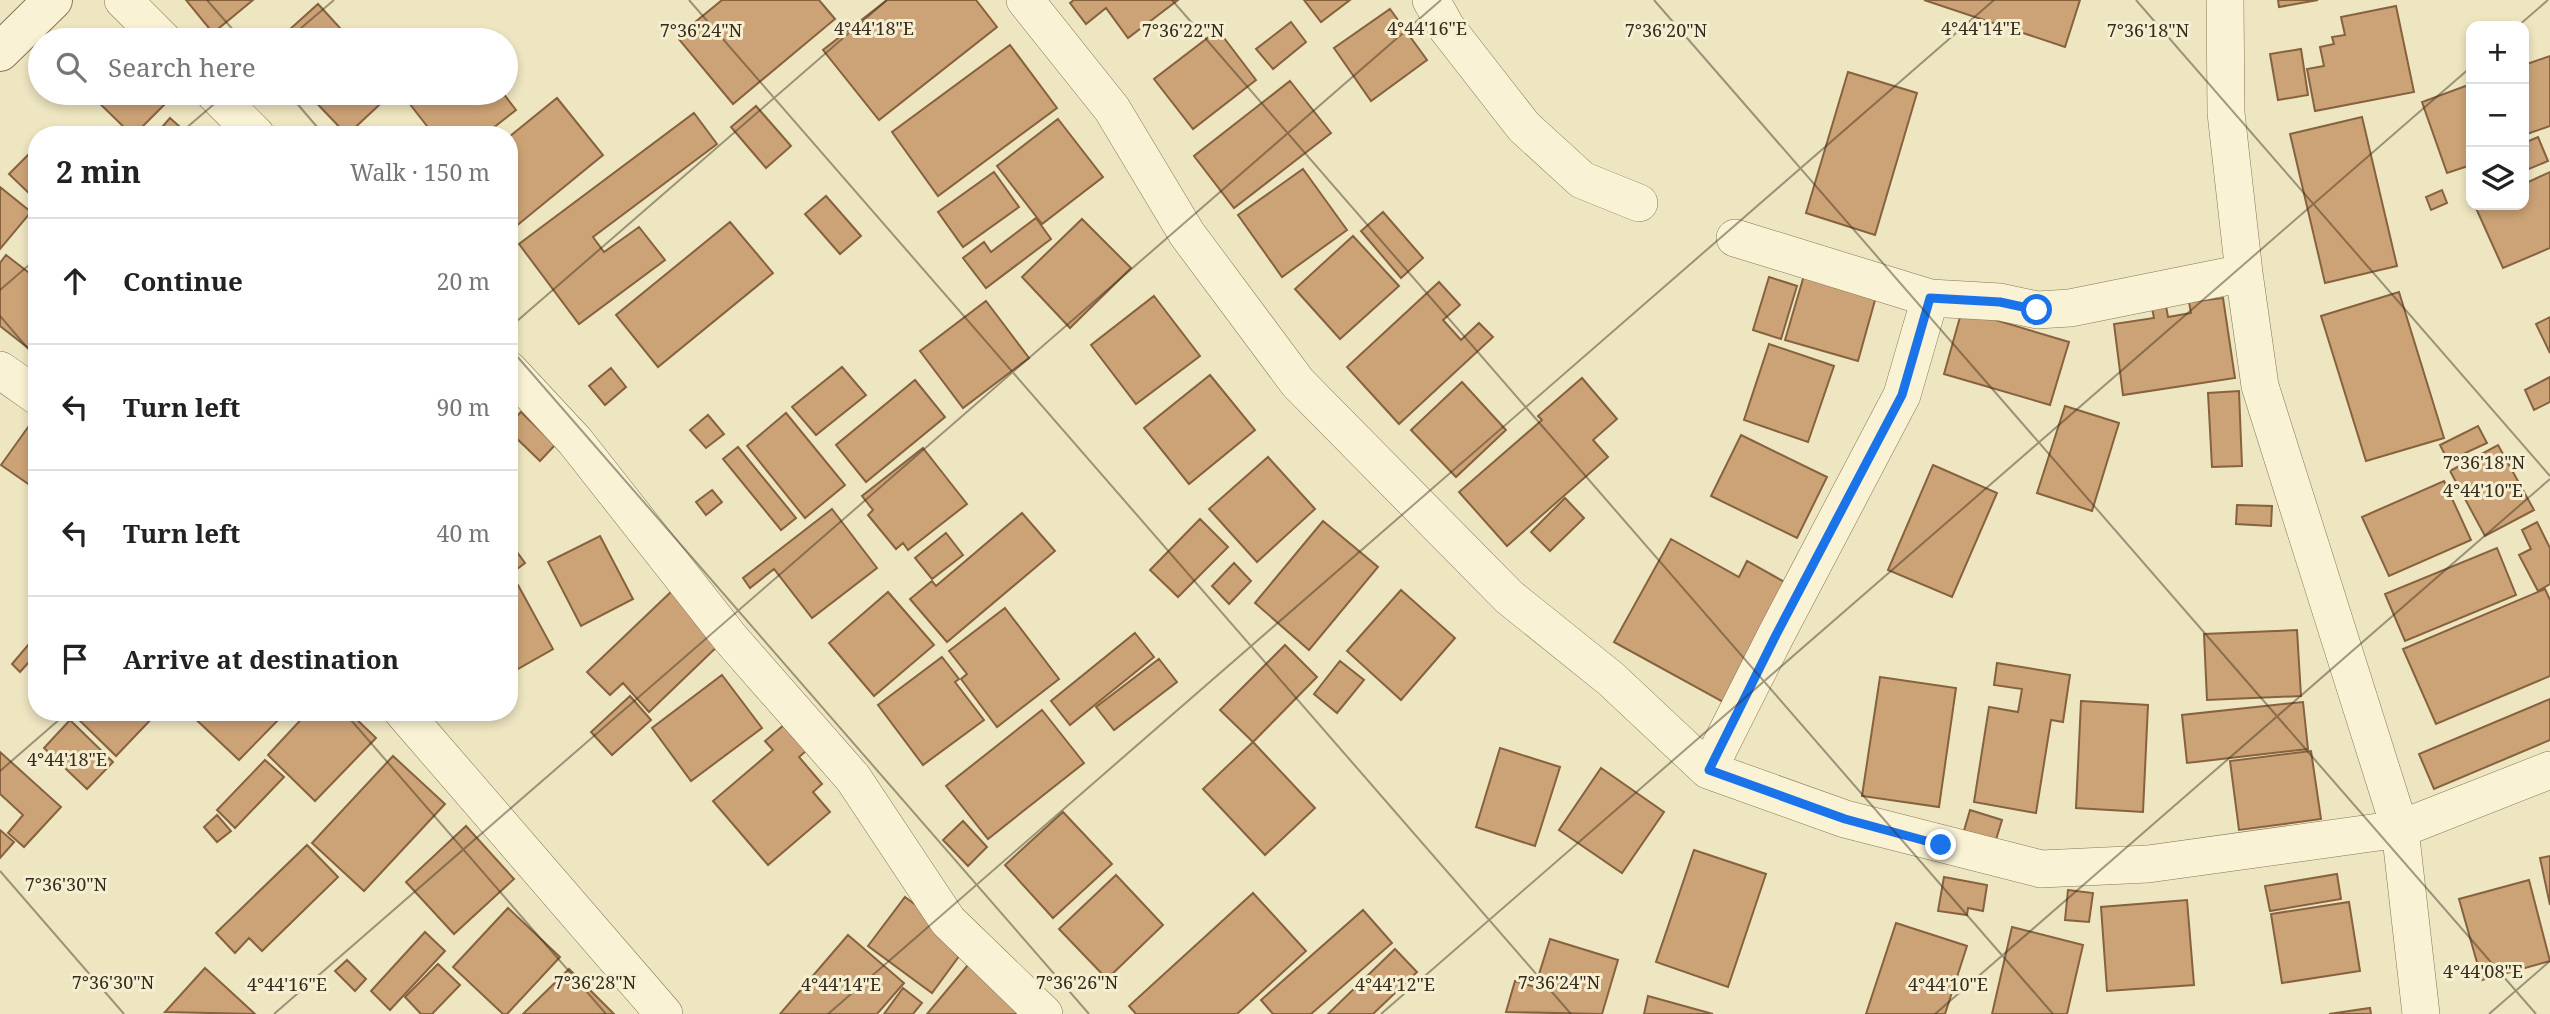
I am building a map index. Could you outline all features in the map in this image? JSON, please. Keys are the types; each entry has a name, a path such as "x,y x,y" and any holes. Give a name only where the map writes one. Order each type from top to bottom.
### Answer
{"street":[{"path":"0,52 53,0"},
{"path":"123,0 151,28"},
{"path":"1025,0 1112,109 1187,234 1297,383 1509,597 1611,679 1709,770 1845,819 2041,869 2148,864 2400,829 2550,770"},
{"path":"1431,0 1446,27 1524,127 1582,180 1639,203"},
{"path":"2225,0 2226,113 2260,386 2400,829 2421,1014"},
{"path":"226,105 247,126"},
{"path":"1735,237 1930,298 2000,302 2037,310 2070,308 2244,274"},
{"path":"1709,770 1776,635 1902,395 1930,298"},
{"path":"0,370 28,390"},
{"path":"518,380 575,441 732,639 853,778 947,921 1044,1014"},
{"path":"411,721 664,1014"}],"building":[{"path":"186,0 253,0 219,28 209,28"},
{"path":"722,0 819,0 835,19 733,104 677,37"},
{"path":"887,0 976,0 997,27 879,120 823,50"},
{"path":"1074,0 1178,0 1128,38 1106,8 1086,24 1070,3"},
{"path":"1304,0 1350,0 1321,22"},
{"path":"1924,0 2080,0 2065,47"},
{"path":"2278,0 2318,0 2279,7"},
{"path":"318,4 340,28 291,28"},
{"path":"2396,6 2414,92 2315,111 2307,69 2324,66 2320,47 2334,44 2332,37 2345,35 2341,17"},
{"path":"1390,9 1427,60 1371,101 1334,48"},
{"path":"1291,22 1306,42 1273,69 1256,49"},
{"path":"1218,30 1256,80 1193,129 1154,79"},
{"path":"1010,45 1057,108 938,196 892,132"},
{"path":"2301,49 2308,95 2278,100 2270,54"},
{"path":"2550,56 2550,126 2529,133 2529,84 2529,63"},
{"path":"1848,72 1917,93 1875,235 1806,213"},
{"path":"1290,81 1331,133 1234,208 1194,156"},
{"path":"2466,86 2466,167 2447,173 2422,102"},
{"path":"557,98 603,155 518,225 518,130"},
{"path":"101,105 164,105 143,126 123,126"},
{"path":"318,105 379,105 357,126 338,126"},
{"path":"411,105 512,105 516,110 496,126 427,126"},
{"path":"756,106 791,146 766,168 731,127"},
{"path":"694,113 717,144 593,237 604,252 639,227 665,260 579,324 519,244"},
{"path":"2362,117 2397,266 2325,283 2290,134"},
{"path":"170,118 179,126 163,126"},
{"path":"1058,119 1103,177 1042,224 997,166"},
{"path":"2538,137 2548,161 2529,169 2529,147 2529,141"},
{"path":"28,155 28,192 9,174"},
{"path":"1303,169 1347,230 1282,277 1238,215"},
{"path":"994,172 1019,207 963,247 938,212"},
{"path":"2550,172 2550,248 2503,268 2477,210 2529,210 2529,182"},
{"path":"0,187 28,210 28,216 0,249"},
{"path":"2442,190 2447,203 2431,210 2426,197"},
{"path":"826,196 861,236 840,254 805,214"},
{"path":"1383,212 1423,258 1401,278 1361,231"},
{"path":"1036,218 1051,239 986,288 963,258 984,242 991,252"},
{"path":"1082,219 1131,268 1070,328 1022,277"},
{"path":"730,222 773,273 658,367 616,315"},
{"path":"1353,236 1399,286 1340,339 1295,289"},
{"path":"6,255 28,272 28,348 0,326 0,263"},
{"path":"1805,272 1877,293 1858,361 1785,340"},
{"path":"1769,277 1797,286 1781,339 1753,330"},
{"path":"1439,282 1460,305 1443,320 1461,340 1479,323 1493,337 1399,424 1347,367"},
{"path":"2399,292 2444,438 2366,461 2321,316"},
{"path":"1154,296 1200,356 1136,404 1091,345"},
{"path":"2223,298 2235,378 2123,395 2114,324 2154,318 2152,308 2166,306 2168,317 2191,313 2189,302"},
{"path":"986,301 1029,358 963,408 920,351"},
{"path":"1962,310 2069,342 2050,405 1944,374"},
{"path":"2550,317 2550,353 2536,324"},
{"path":"1769,344 1834,366 1808,442 1744,420"},
{"path":"842,367 866,395 816,435 792,407"},
{"path":"611,368 626,387 605,405 589,386"},
{"path":"1210,375 1255,430 1189,484 1144,428"},
{"path":"2550,377 2550,402 2534,410 2525,390"},
{"path":"1582,378 1617,419 1593,440 1608,457 1507,546 1459,492 1542,420 1538,416"},
{"path":"915,380 945,417 866,482 836,445"},
{"path":"1462,382 1506,430 1456,477 1411,430"},
{"path":"2239,391 2242,466 2212,467 2208,393"},
{"path":"2065,406 2119,423 2092,511 2037,493"},
{"path":"521,412 555,445 540,461 518,440 518,415"},
{"path":"786,413 845,485 805,518 747,446"},
{"path":"708,415 724,434 706,448 690,430"},
{"path":"2478,426 2487,443 2448,461 2440,445"},
{"path":"28,427 28,484 1,465"},
{"path":"1741,435 1827,477 1797,538 1711,496"},
{"path":"2498,445 2534,510 2485,536 2450,471"},
{"path":"738,447 796,518 781,530 723,459"},
{"path":"923,448 967,504 908,550 903,543 896,549 868,515 873,510 862,496"},
{"path":"1268,457 1315,509 1257,562 1209,509"},
{"path":"1933,465 1997,493 1952,597 1888,570"},
{"path":"2444,481 2471,540 2389,576 2362,517"},
{"path":"712,490 722,502 706,515 696,502"},
{"path":"1565,498 1584,518 1550,551 1531,532"},
{"path":"2237,505 2272,506 2271,526 2236,524"},
{"path":"832,509 877,568 812,618 774,569 750,588 743,578"},
{"path":"1022,513 1055,551 947,642 910,599 932,581 936,586"},
{"path":"1200,519 1228,547 1178,597 1150,570"},
{"path":"1323,521 1378,567 1309,650 1255,603"},
{"path":"2537,522 2550,548 2550,584 2538,591 2519,555 2531,549 2522,530"},
{"path":"946,533 963,555 932,579 915,558"},
{"path":"600,536 633,599 581,626 548,562"},
{"path":"1671,539 1739,577 1747,561 1788,584 1723,702 1614,642"},
{"path":"2497,548 2516,595 2405,641 2385,594"},
{"path":"518,553 525,563 518,568"},
{"path":"1234,563 1251,581 1229,604 1212,586"},
{"path":"518,585 553,649 518,669"},
{"path":"674,589 723,641 649,712 623,683 610,695 587,672"},
{"path":"2545,589 2550,600 2550,676 2436,724 2403,649"},
{"path":"1401,590 1455,638 1401,700 1347,651"},
{"path":"888,592 934,645 874,696 829,643"},
{"path":"1005,608 1059,679 997,727 961,679 967,674 949,651"},
{"path":"2297,630 2301,696 2207,700 2204,634"},
{"path":"1135,633 1154,657 1070,725 1051,701"},
{"path":"28,645 28,663 20,672 12,664"},
{"path":"1285,645 1317,677 1253,742 1220,710"},
{"path":"942,657 959,679 955,682 984,720 923,765 878,705"},
{"path":"1159,659 1177,682 1114,730 1096,707"},
{"path":"1340,661 1364,680 1337,713 1314,694"},
{"path":"1997,663 2070,675 2063,722 2051,720 2036,813 1974,802 1989,707 2018,712 2022,689 1994,685"},
{"path":"722,675 762,728 691,781 652,728"},
{"path":"1880,677 1956,688 1939,807 1862,796"},
{"path":"630,696 651,720 612,755 591,732"},
{"path":"2550,699 2550,740 2434,789 2419,754"},
{"path":"2081,701 2148,705 2143,812 2076,808"},
{"path":"2303,702 2308,749 2187,763 2182,715"},
{"path":"1042,710 1084,763 988,839 946,786"},
{"path":"791,719 814,744 799,757 822,784 813,792 830,812 768,865 713,801 773,750 765,741"},
{"path":"71,721 113,762 87,789 44,748"},
{"path":"80,721 149,721 116,756"},
{"path":"198,721 277,721 239,760"},
{"path":"300,721 358,721 376,738 315,801 268,755"},
{"path":"1253,742 1315,808 1265,855 1203,789"},
{"path":"1500,748 1560,767 1535,846 1476,827"},
{"path":"2311,751 2321,819 2239,830 2230,761"},
{"path":"0,752 61,807 24,847 8,833 23,815 0,794"},
{"path":"393,756 445,804 364,891 312,843"},
{"path":"265,760 284,777 235,828 217,810"},
{"path":"1601,768 1664,812 1622,873 1559,830"},
{"path":"1970,810 2002,820 1995,843 1963,834"},
{"path":"1063,812 1112,864 1053,918 1005,865"},
{"path":"217,815 231,831 217,842 204,827"},
{"path":"963,821 987,847 968,866 943,840"},
{"path":"466,826 514,879 454,934 406,882"},
{"path":"0,830 14,842 0,858"},
{"path":"307,845 338,877 262,951 249,938 235,953 216,933"},
{"path":"1694,850 1766,874 1728,987 1656,962"},
{"path":"2550,856 2550,905 2540,858"},
{"path":"2337,874 2341,899 2270,911 2265,886"},
{"path":"1116,875 1163,925 1107,979 1059,929"},
{"path":"1944,877 1987,885 1983,911 1968,908 1967,915 1938,911"},
{"path":"2529,880 2550,961 2482,980 2459,899"},
{"path":"2068,890 2093,893 2089,922 2065,920"},
{"path":"1253,893 1306,951 1237,1014 1136,1014 1129,1006"},
{"path":"905,897 968,944 932,993 868,946"},
{"path":"2187,900 2194,985 2107,991 2101,907"},
{"path":"2349,902 2360,971 2282,983 2271,914"},
{"path":"508,908 560,957 507,1014 503,1014 453,967"},
{"path":"1363,910 1392,943 1311,1014 1273,1014 1261,1000"},
{"path":"1896,923 1967,946 1945,1014 1866,1014"},
{"path":"2012,927 2083,945 2067,1014 1992,1014"},
{"path":"425,932 445,951 390,1010 371,991"},
{"path":"848,935 904,983 877,1014 780,1014"},
{"path":"1550,939 1618,960 1602,1014 1506,1012 1515,981 1535,987"},
{"path":"1395,949 1417,972 1373,1014 1328,1014"},
{"path":"973,959 1026,1004 1018,1014 927,1014"},
{"path":"347,960 366,979 355,991 335,971"},
{"path":"438,964 460,985 432,1014 421,1014 405,997"},
{"path":"205,968 255,1014 165,1012"},
{"path":"569,969 614,1014 523,1014"},
{"path":"903,988 922,1003 913,1014 884,1014"},
{"path":"1648,996 1713,1014 1644,1014"},
{"path":"2370,1008 2371,1014 2329,1014"}],"route":[{"path":"1941,845 1845,819 1709,770 1776,635 1902,395 1930,298 2000,302 2037,310"}]}
